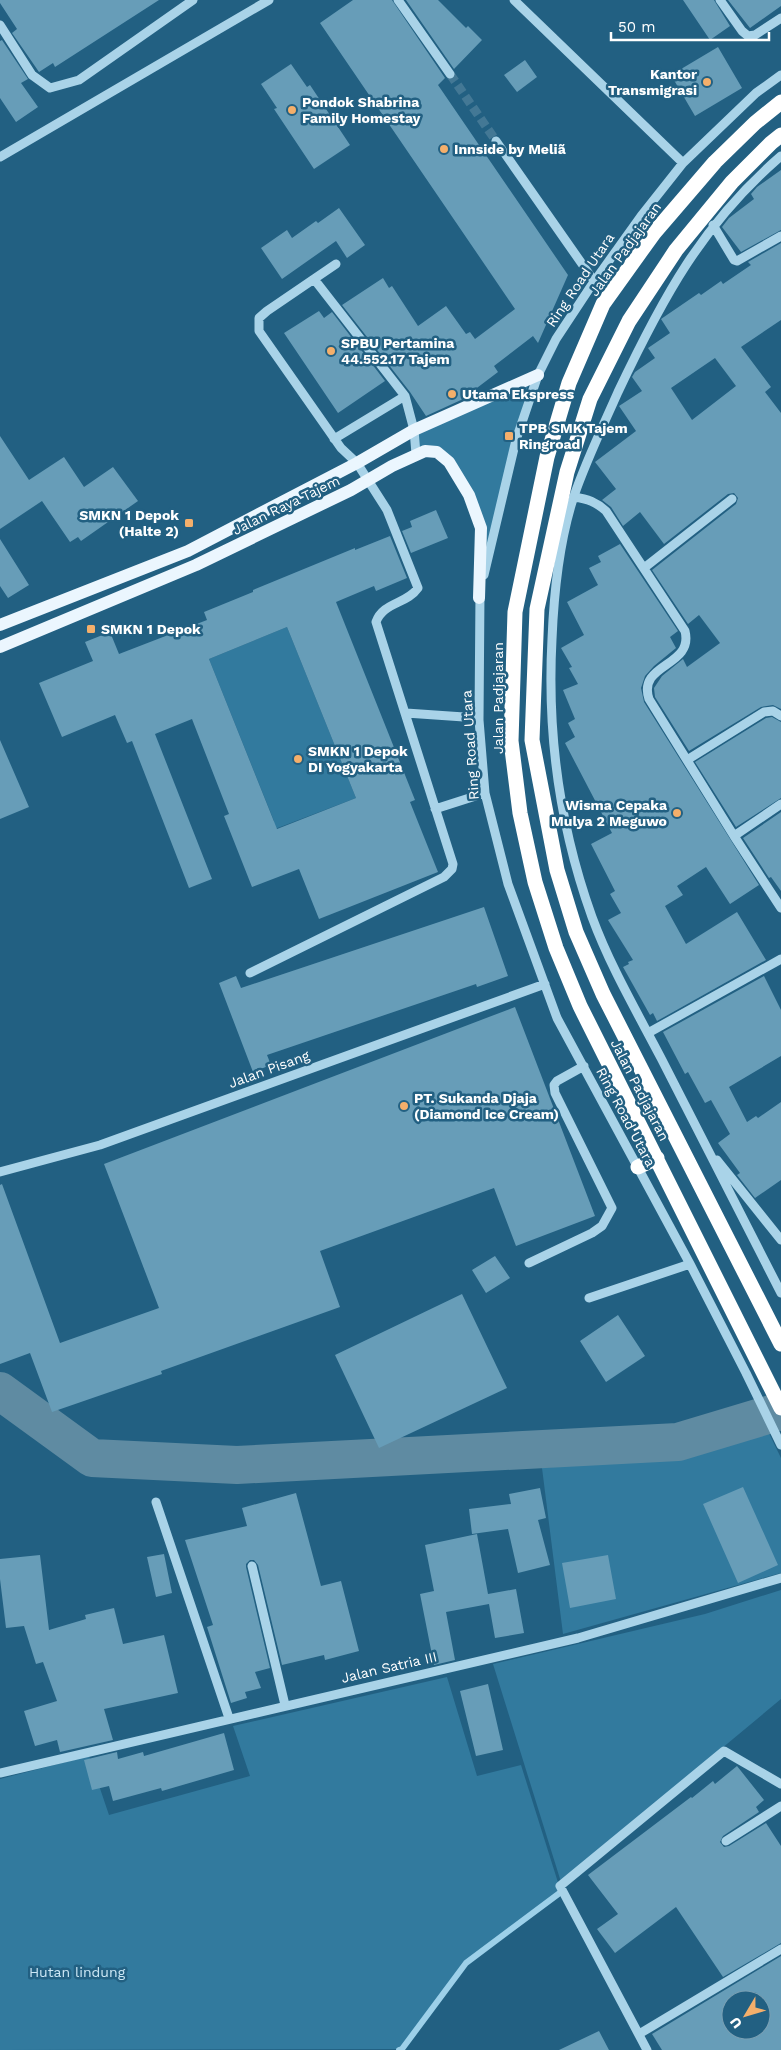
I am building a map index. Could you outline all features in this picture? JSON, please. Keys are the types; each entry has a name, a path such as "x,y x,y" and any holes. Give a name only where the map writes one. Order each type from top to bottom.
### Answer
{"highway":[{"name":"Jalan Padjajaran","path":"781,102 755,123 715,162 654,233 603,304 569,383 547,457 515,612 511,742 520,813 534,882 556,948 580,1006 657,1158 754,1370 781,1408"},
{"name":"Jalan Padjajaran","path":"781,135 770,143 732,182 676,250 629,321 590,399 567,472 536,609 532,740 557,870 576,932 603,994 781,1344"},
{"path":"638,1167 657,1158"}],"main road":[{"name":"Jalan Raya Tajem","path":"0,625 188,550 357,463 414,430 538,375"},
{"name":"Jalan Raya Tajem","path":"0,647 196,565 425,451 437,452 449,462 469,495 481,528 479,598"}],"street":[{"path":"0,25 32,75 50,88 79,80 193,0"},
{"path":"0,157 269,0"},
{"path":"398,0 450,74"},
{"path":"514,0 683,163"},
{"path":"720,0 742,32 748,36 755,35 781,18"},
{"name":"Ring Road Utara","path":"781,75 756,93 683,163 641,216 594,281 556,339 538,375 516,440 479,598 479,720 485,793 508,884 557,1018 690,1264 754,1370 781,1445"},
{"path":"496,141 594,281"},
{"path":"781,156 749,185 713,225 687,261 649,326 610,409 574,497 560,554 552,624 551,710 558,779 575,863 593,920 619,976 781,1294"},
{"path":"713,225 734,260 737,261 781,236"},
{"path":"250,973 444,877 454,864 376,622 384,609 413,595 418,588 387,510 357,463 334,439 259,331 259,318 336,264"},
{"path":"314,279 405,396 414,430 416,454"},
{"path":"334,439 405,396"},
{"path":"574,497 589,499 606,511 685,631 686,647 649,678 646,689 649,699 781,908"},
{"path":"644,568 732,500"},
{"path":"687,760 764,712 773,712 781,716"},
{"path":"406,713 464,717 479,720"},
{"path":"435,809 485,793"},
{"path":"734,836 781,804"},
{"path":"648,1033 781,959"},
{"name":"Jalan Pisang","path":"0,1172 100,1145 545,984"},
{"path":"529,1263 597,1230 609,1217 612,1208 555,1092 554,1085 557,1081 584,1066"},
{"path":"704,1143 781,1240"},
{"path":"589,1298 690,1264"},
{"path":"156,1502 229,1718"},
{"path":"252,1566 285,1705"},
{"name":"Jalan Satria III","path":"0,1773 578,1638 781,1578"},
{"path":"647,2050 560,1886 724,1751 781,1784"},
{"path":"726,1841 781,1806"},
{"path":"639,2034 781,1949"}],"green space":[{"path":"528,385 482,574 485,527 453,460 419,448 418,432"},
{"path":"287,627 356,798 241,842 274,821 209,659"},
{"path":"763,1421 781,1458 781,1573 563,1634 542,1468 676,1455"},
{"path":"781,1590 781,1699 561,1882 493,1664 705,1614"},
{"name":"Hutan lindung","path":"447,1677 477,1776 521,1765 561,1892 466,1963 402,2049 0,2050 0,1779 89,1756 109,1815 250,1776 233,1726"}],"building":[{"path":"0,0 159,0 55,67 53,63 39,72 12,33 17,29 0,3"},
{"name":"Innside by Meliã","path":"353,0 392,0 445,78 438,85 568,275 538,343 533,336 494,366 498,372 461,400 426,416 410,392 342,305 383,278 389,288 392,286 418,326 446,306 466,334 470,332 475,339 515,309 320,23"},
{"path":"406,0 438,0 466,28 468,26 482,40 454,69"},
{"path":"683,0 714,0 730,26 710,40"},
{"path":"728,0 781,0 781,6 750,28"},
{"path":"2,40 28,79 21,83 38,107 16,122 0,98 0,41"},
{"name":"Kantor Transmigrasi","path":"718,47 742,88 695,116 671,75"},
{"path":"525,60 537,77 517,92 504,75"},
{"path":"291,64 307,87 310,85 350,145 314,169 274,109 277,108 261,84"},
{"path":"781,170 781,230 741,252 722,227 729,218 754,199 751,194 757,187"},
{"path":"339,208 365,245 347,258 336,241 282,279 261,248 287,230 292,238"},
{"path":"781,243 781,320 741,347 771,387 765,392 781,413 781,709 773,705 761,707 689,751 655,697 654,688 662,676 683,659 687,667 720,643 699,615 688,624 652,570 736,504 738,498 734,493 728,494 664,544 640,512 623,526 611,507 602,500 616,489 595,462 636,431 619,406 642,391 632,377 635,372 655,358 648,348 670,333 661,319 699,293 701,295 721,281 723,284 751,265 748,262","holes":["715,358 736,386 692,420 671,388"]},
{"path":"319,311 324,318 332,312 385,381 338,413 284,333"},
{"path":"0,436 29,480 64,457 84,487 113,467 138,501 81,541 78,537 70,542 42,501 0,529"},
{"path":"436,510 448,538 411,553 402,531 412,527 410,521"},
{"path":"390,536 407,578 376,591 374,586 336,602 415,800 410,802 438,872 319,919 299,869 252,887 224,816 229,814 192,719 155,734 212,879 189,888 132,741 127,743 115,715 62,737 39,683 93,661 85,642 110,632 119,654 207,620 204,612 253,592 253,590 355,548 355,550","holes":["287,627 356,798 277,829 209,659"]},
{"path":"0,539 29,585 8,598 0,586"},
{"path":"620,544 678,631 670,637 676,648 645,676 641,688 644,702 759,885 730,904 706,867 677,886 683,895 665,906 686,944 737,912 766,960 657,1021 653,1013 650,1015 623,967 633,960 608,920 621,913 610,894 615,891 591,844 612,833 565,743 575,737 568,723 575,719 563,690 578,684 569,668 572,667 561,648 584,635 567,602 598,585 589,568 601,562 598,556"},
{"path":"772,717 781,722 781,798 736,827 695,762 766,718"},
{"path":"0,740 29,807 0,819"},
{"path":"781,812 781,891 771,877 769,878 743,838"},
{"path":"484,907 508,976 477,987 476,984 267,1055 271,1065 253,1072 219,983 236,976 241,988"},
{"path":"764,976 781,1010 781,1056 729,1087 747,1122 756,1116 758,1118 781,1102 781,1180 755,1198 737,1175 740,1173 718,1143 730,1134 711,1100 705,1103 688,1072 685,1074 663,1032"},
{"name":"PT. Sukanda Djaja (Diamond Ice Cream)","path":"515,1007 595,1216 516,1246 494,1188 320,1251 340,1307 161,1371 162,1374 52,1412 30,1353 0,1364 0,1185 2,1184 60,1343 159,1308 104,1164"},
{"path":"495,1256 510,1278 486,1293 472,1270"},
{"path":"462,1294 507,1388 379,1448 335,1355"},
{"path":"618,1315 645,1356 606,1382 580,1341"},
{"path":"743,1487 778,1565 738,1583 703,1504"},
{"path":"540,1488 546,1518 538,1520 550,1565 518,1573 508,1529 472,1534 469,1509 511,1504 509,1494"},
{"path":"296,1493 321,1586 341,1581 359,1651 325,1660 324,1655 282,1665 258,1565 254,1560 250,1560 246,1567 270,1668 255,1672 261,1688 245,1692 247,1698 231,1703 207,1627 213,1625 185,1540 247,1526 242,1508"},
{"path":"477,1534 488,1594 516,1589 524,1633 495,1638 489,1604 446,1612 455,1660 434,1665 420,1594 434,1591 425,1545"},
{"path":"164,1554 172,1593 156,1597 147,1557"},
{"path":"40,1555 49,1630 86,1619 85,1615 114,1608 123,1644 164,1635 178,1693 104,1709 113,1740 60,1752 57,1740 35,1746 24,1711 57,1701 43,1662 36,1664 24,1626 6,1628 0,1579 0,1559"},
{"path":"608,1555 616,1599 570,1608 562,1563"},
{"path":"488,1684 503,1750 476,1756 460,1691"},
{"path":"224,1733 234,1770 162,1791 161,1788 113,1801 109,1786 92,1790 84,1760 117,1752 118,1759 143,1752 144,1756"},
{"path":"737,1766 764,1800 756,1807 759,1812 723,1836 720,1842 724,1847 729,1846 766,1823 781,1846 781,1943 723,1977 676,1907 615,1953 597,1929 618,1914 588,1875 691,1797 713,1781 715,1784"},
{"path":"781,1956 781,2050 662,2050 652,2034 721,1992 721,2040 771,2040 771,1990 725,1990"},
{"path":"599,2031 609,2050 559,2050"}],"waterway":[{"path":"0,1391 92,1458 237,1465 678,1442 781,1411"},
{"path":"399,2050 402,2049 466,1963 561,1892"}],"tunnel":[{"path":"450,74 496,141"}],"place":[{"name":"Kantor Transmigrasi","path":"707,82"},
{"name":"Pondok Shabrina Family Homestay","path":"292,110"},
{"name":"Innside by Meliã","path":"444,149"},
{"name":"SPBU Pertamina 44.552.17 Tajem","path":"331,351"},
{"name":"Utama Ekspress","path":"452,394"},
{"name":"TPB SMK Tajem Ringroad","path":"509,436"},
{"name":"SMKN 1 Depok (Halte 2)","path":"189,523"},
{"name":"SMKN 1 Depok","path":"91,629"},
{"name":"SMKN 1 Depok DI Yogyakarta","path":"298,759"},
{"name":"Wisma Cepaka Mulya 2 Meguwo","path":"677,813"},
{"name":"PT. Sukanda Djaja (Diamond Ice Cream)","path":"404,1106"}]}
